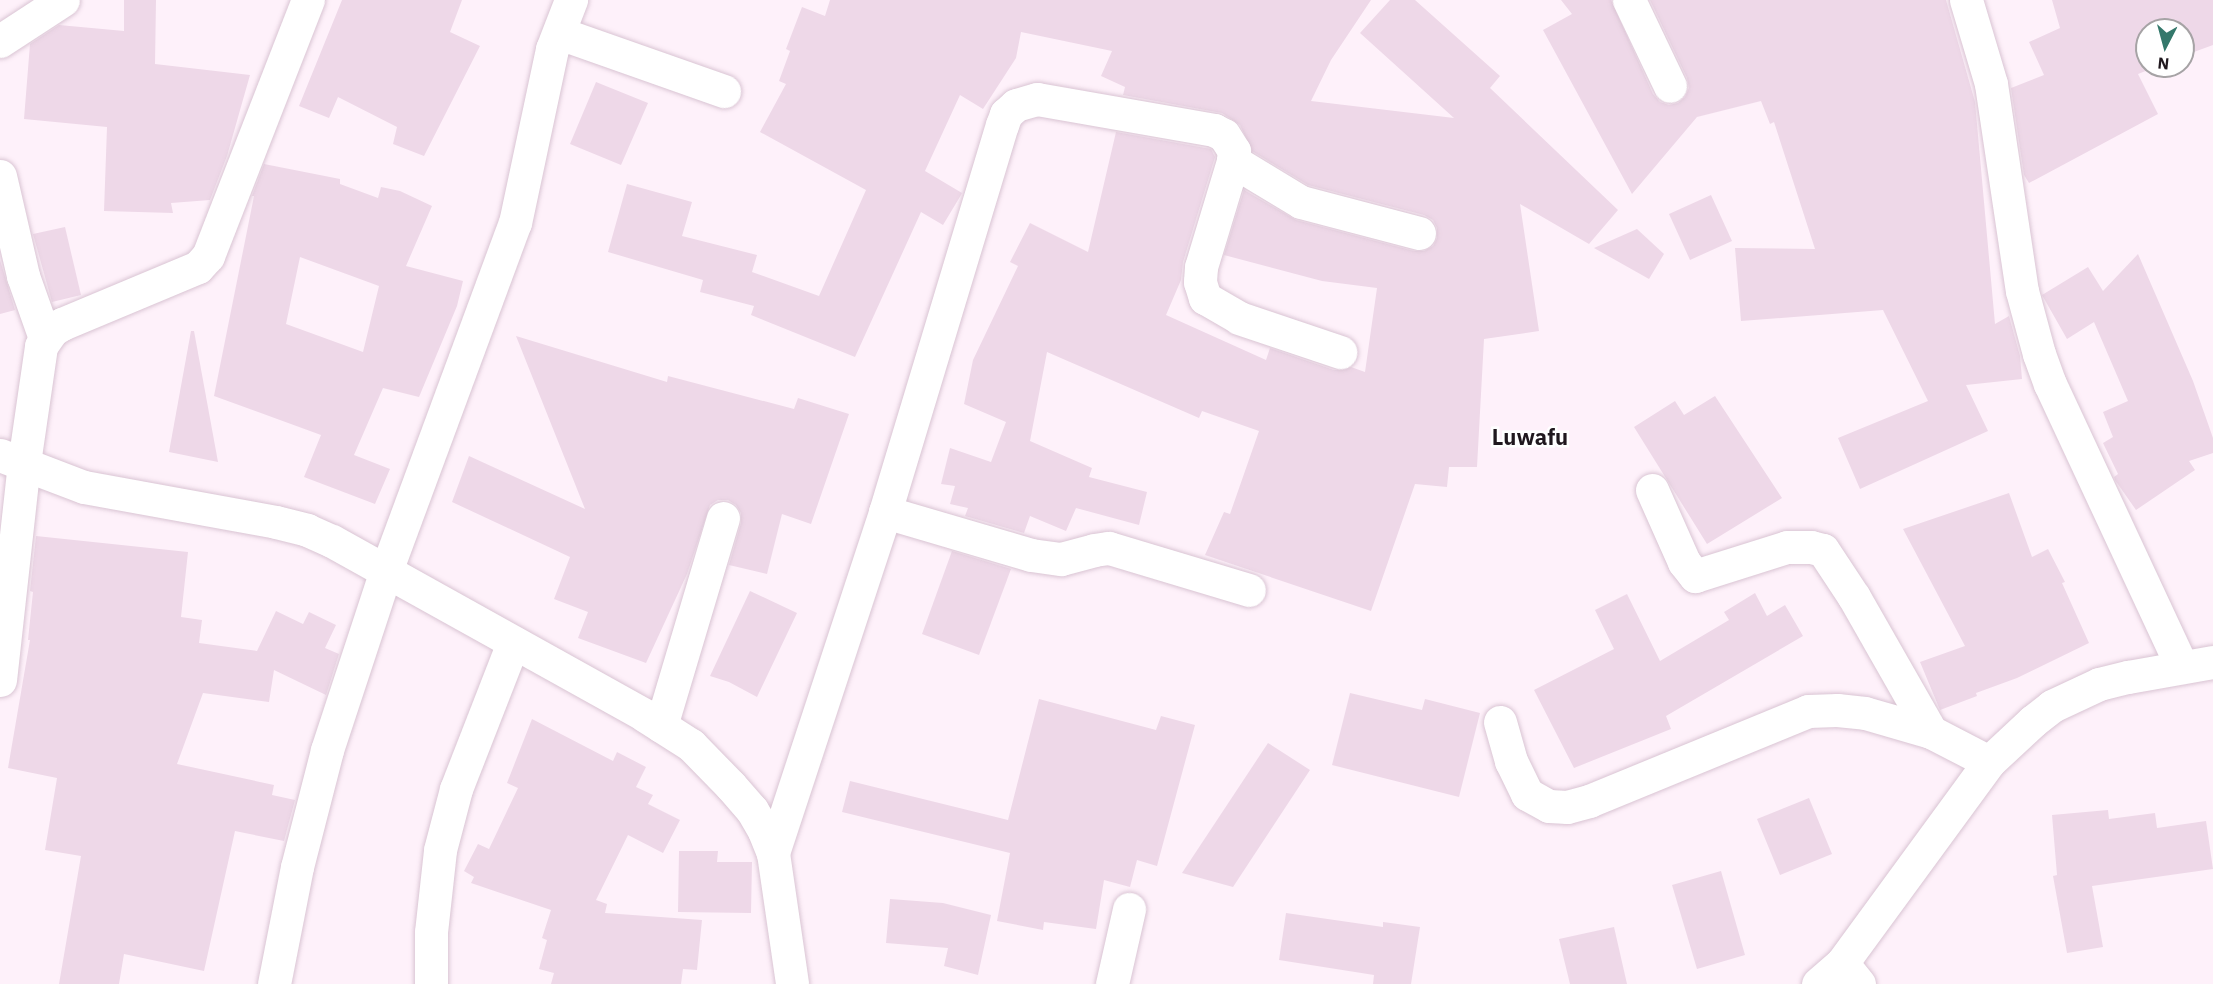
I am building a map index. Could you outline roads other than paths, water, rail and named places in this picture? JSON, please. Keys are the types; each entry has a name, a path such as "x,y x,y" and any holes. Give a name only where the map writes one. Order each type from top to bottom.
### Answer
{"street":[{"path":"0,41 63,0"},
{"path":"0,680 12,459 38,354 45,338 62,324 198,267 208,256 308,0"},
{"path":"274,984 297,867 327,750 386,571 515,223 547,70 571,0"},
{"path":"1629,0 1670,86"},
{"path":"1818,984 1851,973 1989,762 2033,721 2071,697 2099,684 2128,676 2197,664 2050,384 2039,354 2022,291 1991,84 1966,0"},
{"path":"559,33 724,91"},
{"path":"773,853 885,512 1006,114 1016,105 1037,99 1214,130 1224,135 1234,151 1233,161 1201,267 1200,282 1205,298 1239,318 1341,352"},
{"path":"1233,161 1301,202 1419,233"},
{"path":"0,176 23,276 45,338"},
{"path":"12,459 84,487 276,522 307,530 386,571 691,745 726,779 752,810 773,853 792,984"},
{"path":"1652,490 1684,562 1695,576 1787,547 1811,547 1823,550 1854,597 1931,732"},
{"path":"885,512 1031,555 1061,559 1109,548 1250,590"},
{"path":"661,726 723,518"},
{"path":"431,984 432,932 440,850 456,789 513,643"},
{"path":"1500,722 1511,761 1527,794 1549,806 1567,807 1589,801 1808,711 1837,710 1865,713 1931,732 1989,762"},
{"path":"1112,984 1130,909"}],"district":[{"name":"Luwafu","path":"1530,437"}]}
